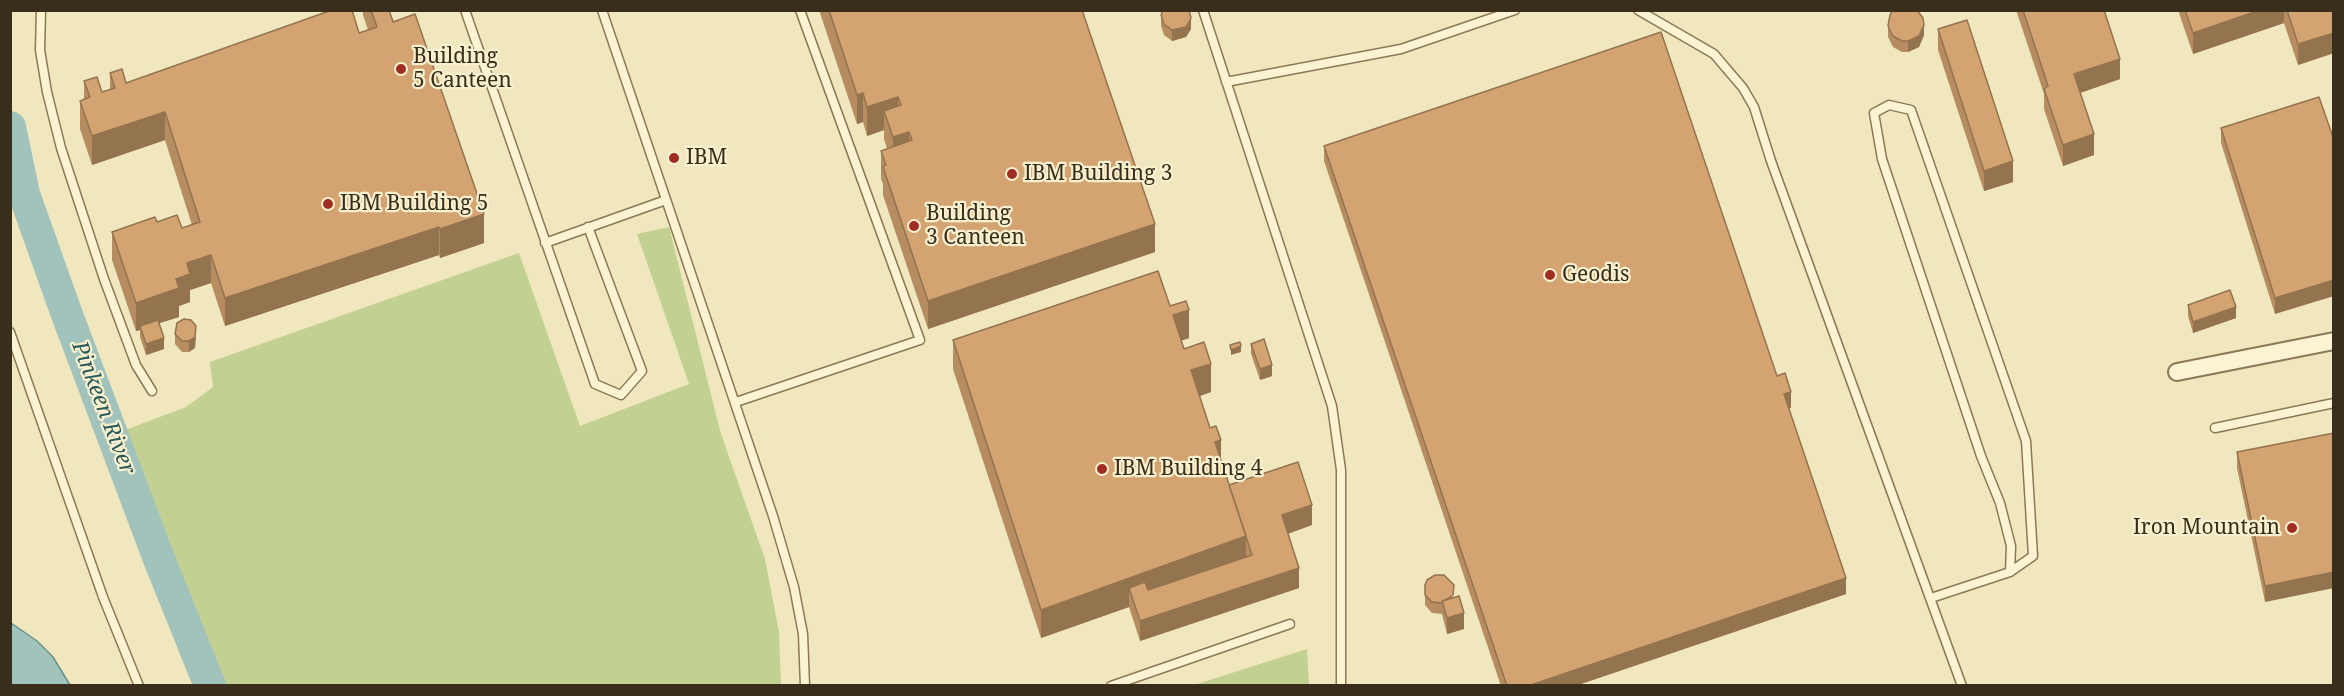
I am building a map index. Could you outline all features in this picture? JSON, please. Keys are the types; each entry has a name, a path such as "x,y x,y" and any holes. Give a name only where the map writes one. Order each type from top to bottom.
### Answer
{"street":[{"path":"2177,372 2334,341"}],"lane":[{"path":"41,10 40,50 47,92 61,148 124,333 136,365 152,391"},
{"path":"465,10 595,384 621,395 642,372 588,227"},
{"path":"602,10 736,402 794,587 803,634 805,686"},
{"path":"736,402 920,340 800,10"},
{"path":"1203,10 1332,406 1341,470 1341,686"},
{"path":"1226,82 1401,49 1515,10"},
{"path":"1638,10 1714,54 1743,88 1754,107 1771,161 1962,686"},
{"path":"1931,598 2010,572 2033,556 2025,441 1911,110 1889,105 1874,113 1882,159 2000,503 2012,546 2010,572"},
{"path":"545,243 666,200"},
{"path":"10,332 103,597 139,686"},
{"path":"2215,428 2334,403"},
{"path":"1111,686 1290,624"}],"green space":[{"path":"669,227 721,434 765,559 779,632 781,685 210,685 112,435 186,407 213,387 210,362 519,253 580,426 689,384 637,234"},
{"path":"1307,649 1309,685 1194,685"}],"water":[{"path":"11,623 37,641 53,657 70,685 11,685"}],"building":[{"name":"IBM Building 5","path":"332,10 352,10 359,33 377,27 371,10 389,10 393,22 415,14 484,214 225,298 211,255 187,263 190,274 176,279 179,288 136,303 112,232 155,217 157,222 177,215 182,228 200,222 165,112 92,136 80,101 90,97 84,81 97,77 102,92 115,88 110,73 122,69 126,83"},
{"name":"IBM Building 3","path":"829,10 1082,10 1155,224 928,301 883,167 886,165 881,151 912,140 909,132 893,137 884,111 901,105 898,97 867,107 863,93 857,95"},
{"path":"1163,10 1189,10 1191,18 1186,27 1172,30 1164,24 1161,15"},
{"path":"1893,10 1917,10 1923,18 1924,25 1919,36 1902,41 1893,36 1888,26"},
{"path":"2023,10 2104,10 2120,59 2074,74 2094,134 2063,145 2044,89 2048,86"},
{"path":"2185,10 2260,10 2193,33"},
{"path":"2287,10 2334,10 2334,33 2298,44"},
{"path":"1967,20 2013,161 1984,171 1938,29"},
{"name":"Geodis","path":"1661,32 1777,376 1785,373 1791,392 1784,394 1846,578 1528,686 1507,686 1324,146"},
{"path":"2319,97 2334,140 2334,280 2275,298 2221,128"},
{"name":"IBM Building 4","path":"1158,271 1170,306 1186,301 1189,310 1173,315 1184,349 1204,342 1211,364 1191,370 1210,428 1216,426 1221,440 1215,442 1246,536 1041,610 953,340"},
{"path":"2230,290 2236,307 2193,322 2188,305"},
{"path":"184,319 191,320 196,326 195,337 189,341 182,341 175,334 177,323"},
{"path":"158,320 164,338 146,344 140,326"},
{"path":"1264,339 1272,365 1260,369 1251,344"},
{"path":"1240,342 1241,346 1231,350 1230,345"},
{"name":"Iron Mountain","path":"2334,433 2334,572 2265,586 2237,452"},
{"path":"1298,462 1312,505 1282,515 1299,568 1140,621 1129,588 1145,582 1148,590 1252,555 1229,485"},
{"path":"1435,575 1444,575 1454,585 1453,595 1442,603 1432,602 1425,595 1427,580"},
{"path":"1459,596 1464,613 1447,618 1442,601"}],"waterway":[{"name":"Pinkeen River","path":"10,127 24,194 66,312 159,559 210,686"}],"place":[{"name":"Building 5 Canteen","path":"401,69"},
{"name":"IBM","path":"674,158"},
{"name":"IBM Building 3","path":"1012,174"},
{"name":"IBM Building 5","path":"328,204"},
{"name":"Building 3 Canteen","path":"914,226"},
{"name":"Geodis","path":"1550,275"},
{"name":"IBM Building 4","path":"1102,469"},
{"name":"Iron Mountain","path":"2292,528"}]}
